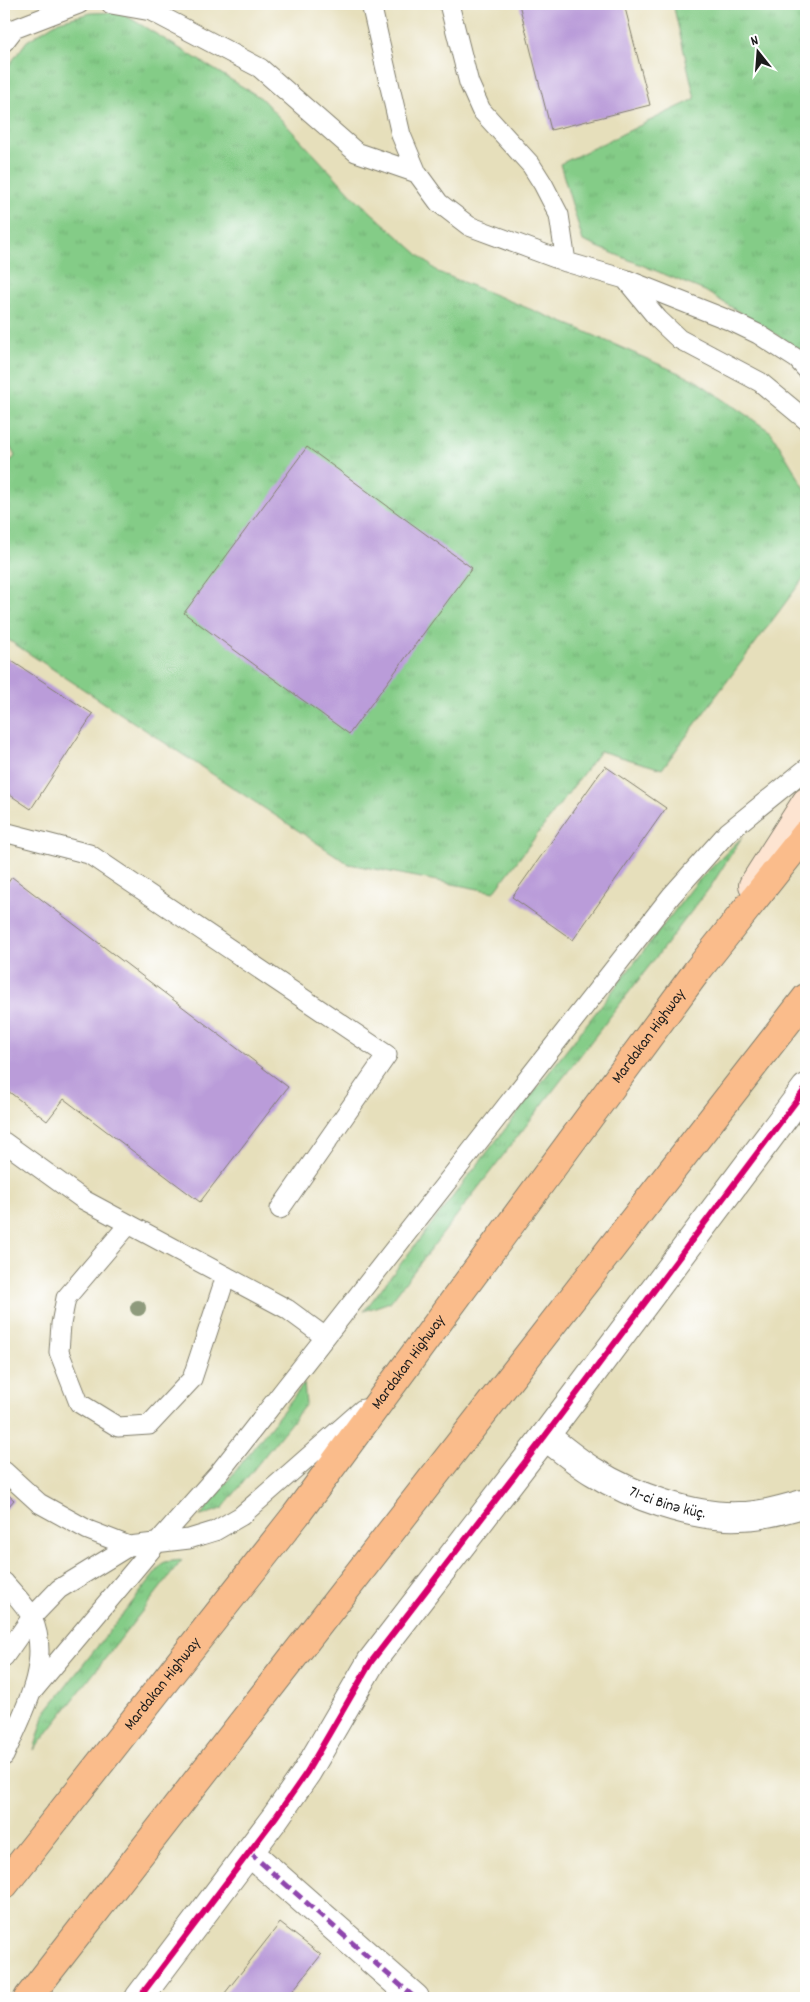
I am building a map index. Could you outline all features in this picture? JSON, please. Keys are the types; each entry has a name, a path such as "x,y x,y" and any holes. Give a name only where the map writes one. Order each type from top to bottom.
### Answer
{"highway":[{"name":"Mardakan Highway","path":"4,1885 296,1515 697,971 806,834"},
{"path":"28,1998 806,998"}],"main road":[{"path":"697,971 806,802"}],"street":[{"path":"139,1998 307,1772 371,1662 545,1436 806,1088"},
{"name":"71-ci Binə küç.","path":"545,1436 594,1473 639,1494 680,1508 712,1516 740,1516 773,1512 806,1503"},
{"path":"249,1852 415,1998"}],"lane":[{"path":"4,42 14,29 79,4"},
{"path":"111,4 151,10 260,68 356,152 417,173"},
{"path":"371,4 401,135 417,173 439,203 469,226 566,262 625,279 758,334 797,359 806,369"},
{"path":"449,4 469,83 481,110 531,165 543,184 559,215 566,262"},
{"path":"625,279 658,319 679,339 760,382 806,420"},
{"path":"32,1692 156,1544 218,1474 671,896 728,832 806,769"},
{"path":"4,832 89,854 387,1055 280,1209"},
{"path":"4,1142 84,1200 287,1309 325,1338"},
{"path":"128,1224 66,1298 61,1324 59,1352 79,1403 118,1427 149,1425 192,1379 226,1276"},
{"path":"4,1471 39,1503 88,1530 129,1546 156,1544 198,1536 215,1530 242,1516 398,1379"},
{"path":"4,1657 32,1617 59,1589 129,1546"},
{"path":"4,1582 32,1617 39,1636 40,1653 32,1692 4,1756"}],"green space":[{"path":"673,4 806,4 806,353 705,291 583,241 560,164 695,99"},
{"path":"120,12 261,98 354,197 438,272 577,328 695,380 771,432 806,490 806,575 662,769 600,751 494,892 349,864 4,637 4,470 15,456 4,435 4,72 27,41 59,21 91,13"},
{"path":"742,837 711,886 390,1302 364,1311 697,882"},
{"path":"304,1384 306,1404 222,1509 200,1516"},
{"path":"182,1560 34,1750 45,1713 164,1562"}],"building":[{"path":"519,4 624,4 650,105 551,130"},
{"path":"307,447 472,568 349,734 184,613"},
{"path":"4,656 93,714 31,809 4,791"},
{"path":"605,766 666,808 573,940 512,897"},
{"path":"12,877 288,1087 200,1202 64,1099 47,1121 4,1088 4,888"},
{"path":"4,1491 14,1500 4,1512"},
{"path":"280,1923 321,1955 287,1998 221,1998"}],"marked path":[{"path":"249,1852 415,1998"}],"cycle path":[{"path":"139,1998 275,1818 307,1772 371,1662 545,1436 806,1088"}]}
